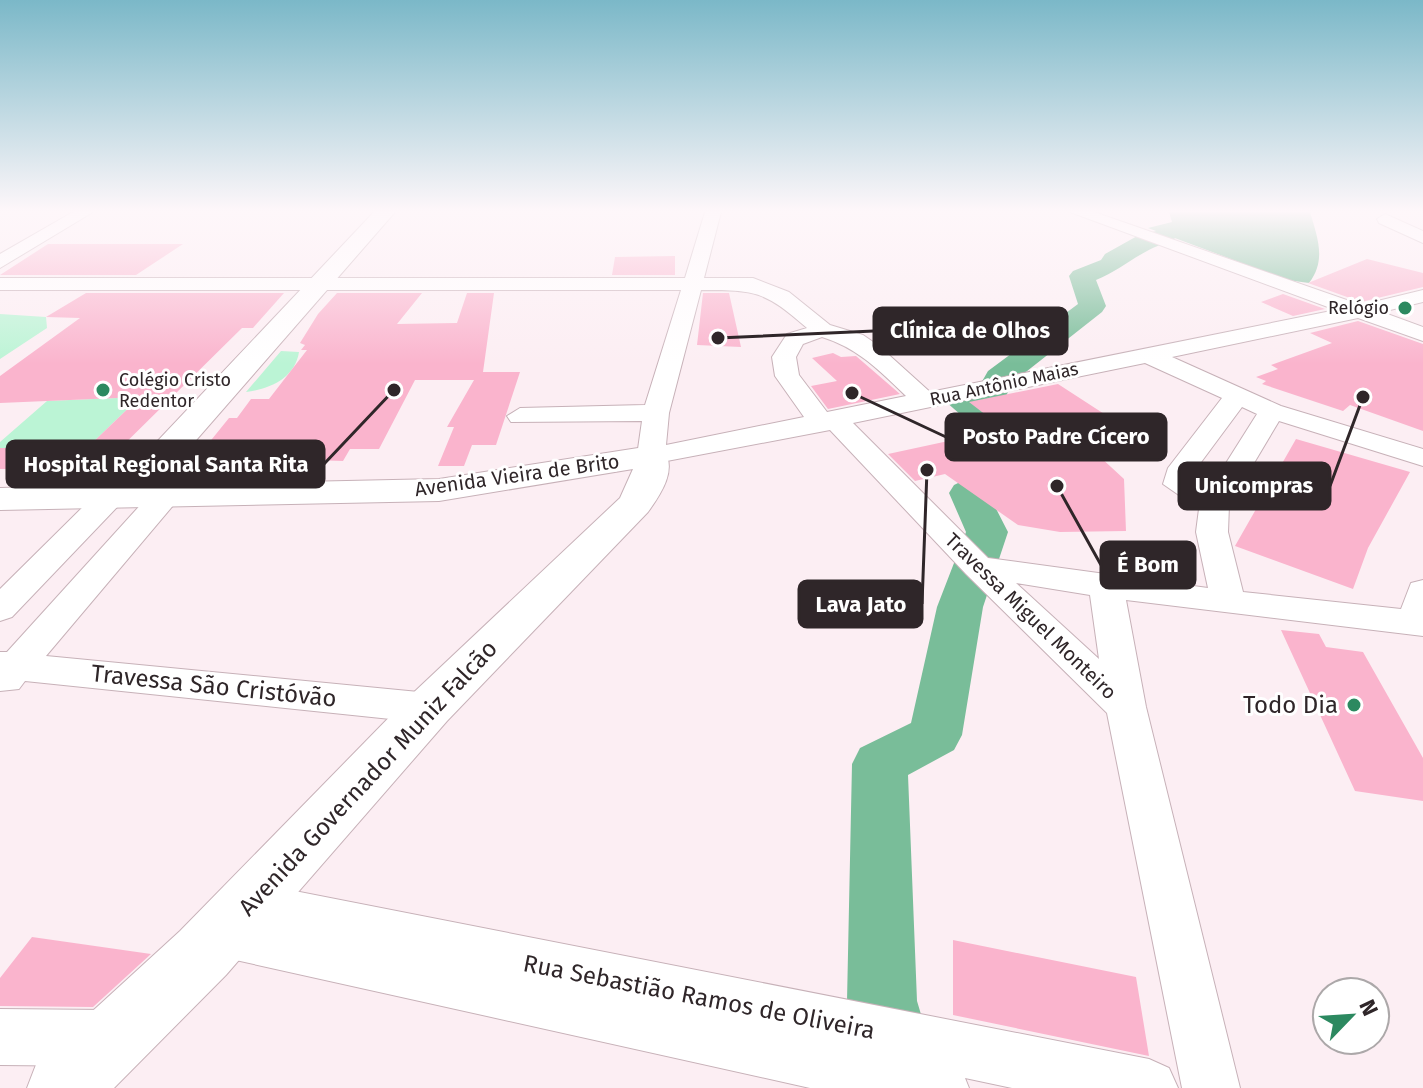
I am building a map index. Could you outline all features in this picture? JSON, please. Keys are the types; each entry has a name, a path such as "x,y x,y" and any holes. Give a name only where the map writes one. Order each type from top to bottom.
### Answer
{"main road":[{"path":"118,497 336,263"},
{"name":"Avenida Vieira de Brito","path":"0,499 439,490 653,435"},
{"name":"Avenida Governador Muniz Falcão","path":"63,1088 235,919 429,708 635,504 651,475 653,435"}],"street":[{"path":"653,435 697,263"},
{"path":"1222,263 1423,334"},
{"path":"0,284 753,284 782,296 822,330 863,345 926,401"},
{"path":"1390,323 1421,300"},
{"name":"Rua Antônio Maias","path":"520,416 653,435 829,423 1421,300"},
{"name":"Travessa Miguel Monteiro","path":"822,330 795,339 784,357 787,376 829,423 1126,707"},
{"path":"1150,356 1272,411 1423,458"},
{"path":"1214,505 1178,484 1182,468 1236,397"},
{"path":"1228,600 1212,532 1214,505 1272,411"},
{"path":"5,672 165,496"},
{"path":"0,609 118,497"},
{"path":"974,563 1106,587 1228,600 1420,613"},
{"name":"Travessa Miguel Monteiro","path":"1106,587 1126,707 1211,1088"},
{"name":"Travessa São Cristóvão","path":"5,672 429,708"},
{"name":"Rua Sebastião Ramos de Oliveira","path":"235,919 894,1060 1149,1088"},
{"path":"0,1037 111,1038"}],"shaded area":[{"path":"1241,263 1318,263 1309,283 1287,280"},
{"path":"0,314 46,317 47,328 0,359"},
{"path":"281,351 299,352 287,375 272,385 246,392"},
{"path":"140,397 87,448 0,448 0,442 47,401"}],"building":[{"path":"19,263 155,263 136,275 0,275"},
{"path":"614,263 675,263 675,275 612,275"},
{"path":"1358,263 1382,263 1423,273 1423,287 1361,302 1308,283"},
{"path":"86,293 284,293 253,328 242,328 98,470 0,469 0,448 87,448 140,397 0,403 0,376 80,318 46,317"},
{"path":"337,293 422,293 397,324 457,323 467,293 494,293 483,372 520,372 496,445 472,445 464,466 438,466 454,427 447,427 474,380 415,380 379,449 350,449 343,461 279,459 265,480 178,481 229,418 237,418 251,399 269,399 307,350 301,350 305,345 300,343 318,314"},
{"path":"703,293 729,293 741,347 697,345"},
{"path":"1283,294 1325,309 1293,316 1261,302"},
{"path":"1358,321 1423,344 1423,431 1350,405 1343,411 1262,384 1266,381 1256,377 1278,369 1271,365 1332,343 1310,333"},
{"path":"833,353 841,357 856,356 900,394 828,409 811,386 837,381 812,358"},
{"path":"1058,384 1132,432 1085,443 1124,479 1126,531 1060,532 1018,525 945,474 915,481 888,454 1004,429 969,402"},
{"path":"1296,439 1410,472 1368,548 1353,589 1235,546"},
{"name":"Todo Dia","path":"1281,630 1319,634 1326,647 1363,652 1423,758 1423,801 1355,791"},
{"path":"32,937 151,954 93,1007 0,1006 0,978"},
{"path":"953,940 1136,977 1149,1056 953,1015"}],"waterway":[{"path":"905,1088 882,1001 880,764 935,735 966,583 987,532 968,493 1035,460 962,401 994,391 999,378 1092,306 1082,276 1113,263"}],"place":[{"name":"Relógio","path":"1405,308"},
{"name":"Clínica de Olhos","path":"718,338"},
{"name":"Colégio Cristo Redentor","path":"103,390"},
{"name":"Hospital Regional Santa Rita","path":"394,390"},
{"name":"Posto Padre Cícero","path":"852,393"},
{"name":"Unicompras","path":"1363,397"},
{"name":"Lava Jato","path":"927,470"},
{"name":"É Bom","path":"1057,486"},
{"name":"Todo Dia","path":"1354,705"}]}
